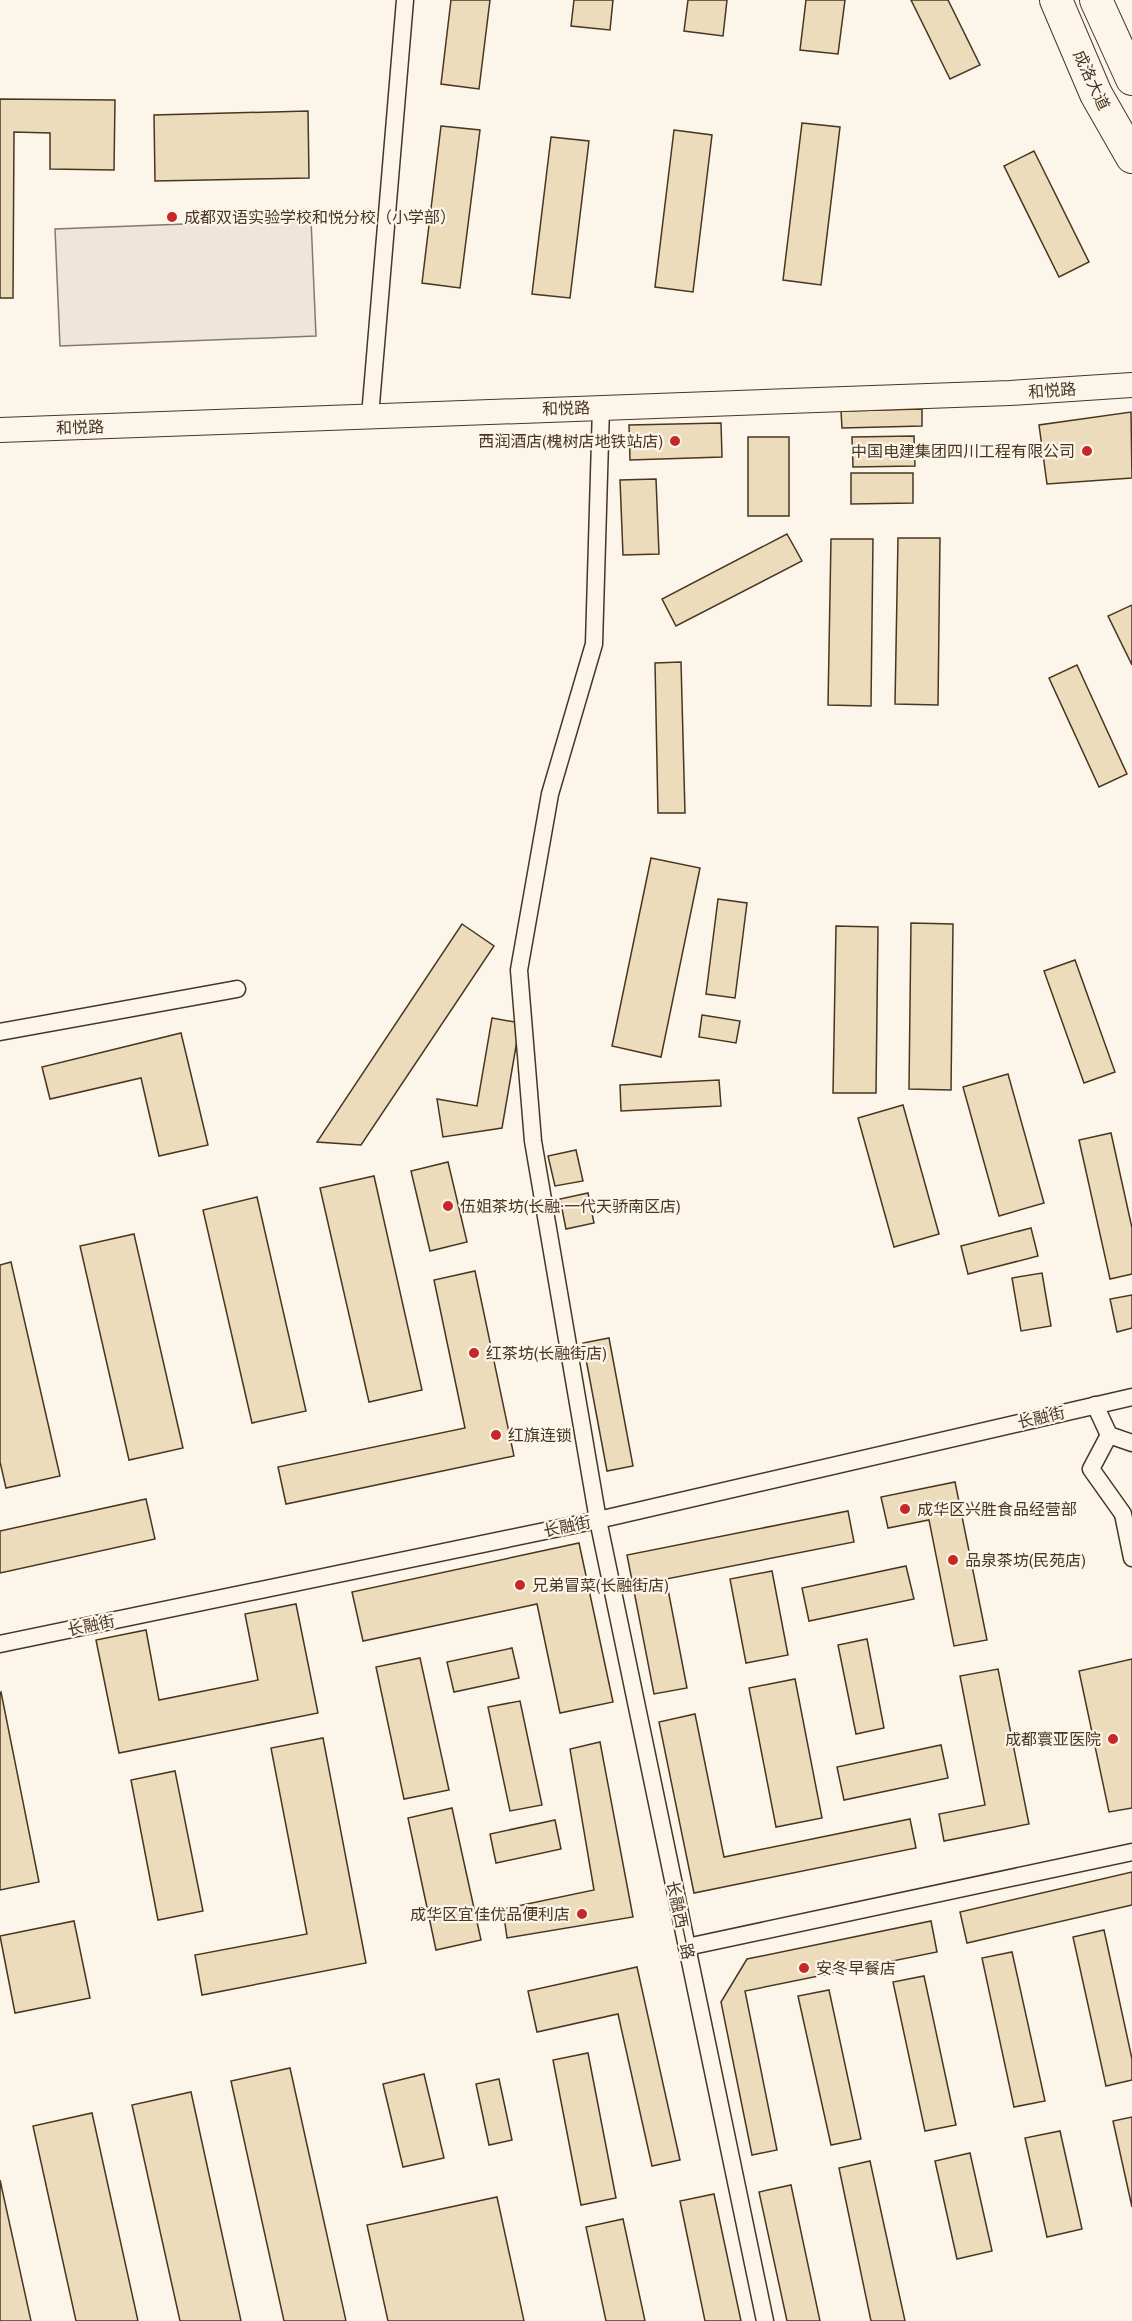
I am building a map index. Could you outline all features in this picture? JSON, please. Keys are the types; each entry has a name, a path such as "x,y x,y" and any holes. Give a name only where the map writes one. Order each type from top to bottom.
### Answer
{"highway":[{"name":"成洛大道","path":"1056,0 1096,94 1132,157"},
{"path":"1096,0 1132,79"}],"street":[{"path":"370,416 405,0"},
{"name":"和悦路","path":"0,430 601,406 1010,393 1132,385"},
{"name":"长融西一路","path":"601,406 594,644 550,794 519,970 533,1141 598,1520 765,2321"},
{"path":"0,1032 237,989"},
{"name":"长融街","path":"0,1644 598,1520 1132,1397"},
{"path":"1095,1405 1109,1435 1132,1443"},
{"path":"1109,1435 1091,1469 1123,1514 1132,1558"},
{"path":"687,1947 1132,1852"}],"shaded area":[{"path":"311,219 316,336 60,346 55,229"}],"building":[{"path":"451,0 490,0 479,89 441,84"},
{"path":"574,0 613,0 610,30 571,26"},
{"path":"688,0 727,0 723,36 684,31"},
{"path":"806,0 845,0 838,54 800,50"},
{"path":"911,0 948,0 980,65 950,79"},
{"path":"0,99 115,100 114,170 50,169 50,133 14,132 13,298 0,298"},
{"path":"308,111 309,178 155,181 154,115"},
{"path":"802,123 840,127 821,285 783,280"},
{"path":"441,126 480,130 460,288 422,283"},
{"path":"674,130 712,135 693,292 655,287"},
{"path":"551,137 589,141 570,298 532,294"},
{"path":"1034,151 1089,262 1059,277 1004,166"},
{"path":"922,409 922,426 842,428 841,411"},
{"name":"中国电建集团四川工程有限公司","path":"1131,412 1132,478 1047,484 1039,425"},
{"name":"西润酒店(槐树店地铁站店)","path":"721,423 722,457 630,460 629,425"},
{"path":"914,436 915,466 853,467 852,437"},
{"path":"748,437 789,437 789,516 748,516"},
{"path":"851,473 913,473 913,503 851,504"},
{"path":"656,479 659,554 623,555 620,480"},
{"path":"787,534 802,561 676,626 662,599"},
{"path":"898,538 940,538 938,705 895,704"},
{"path":"831,539 873,539 871,706 828,705"},
{"path":"1132,605 1132,665 1108,616"},
{"path":"681,662 685,813 658,813 655,663"},
{"path":"1077,665 1127,774 1099,787 1049,678"},
{"path":"651,858 700,868 661,1057 612,1046"},
{"path":"718,899 747,903 735,998 706,994"},
{"path":"911,923 953,924 951,1090 909,1089"},
{"path":"462,924 494,946 361,1145 317,1142"},
{"path":"836,926 878,927 876,1093 833,1093"},
{"path":"1075,960 1115,1072 1084,1083 1044,971"},
{"path":"702,1015 740,1021 736,1043 699,1037"},
{"path":"492,1018 520,1023 502,1128 443,1137 437,1099 477,1106"},
{"path":"181,1033 208,1145 159,1156 141,1078 50,1099 42,1067"},
{"path":"1008,1074 1044,1203 999,1216 963,1087"},
{"path":"719,1080 721,1106 621,1111 620,1085"},
{"path":"903,1105 939,1234 894,1247 858,1118"},
{"path":"1111,1133 1132,1228 1132,1274 1110,1279 1079,1140"},
{"path":"576,1150 583,1181 555,1186 548,1156"},
{"path":"448,1162 467,1242 430,1251 411,1171"},
{"path":"374,1176 422,1390 369,1402 320,1188"},
{"path":"588,1193 594,1223 566,1229 560,1199"},
{"path":"257,1197 306,1411 252,1423 203,1210"},
{"path":"1031,1228 1038,1256 968,1274 961,1246"},
{"path":"134,1234 183,1448 129,1460 80,1246"},
{"path":"11,1262 60,1476 6,1488 0,1462 0,1265"},
{"path":"475,1271 514,1456 286,1504 278,1467 465,1428 434,1280"},
{"path":"1042,1273 1051,1326 1021,1331 1012,1278"},
{"path":"1132,1295 1132,1328 1117,1332 1110,1299"},
{"path":"609,1338 633,1466 607,1471 583,1343"},
{"path":"955,1482 987,1640 954,1646 929,1520 888,1528 881,1497"},
{"path":"146,1499 155,1539 0,1573 0,1531"},
{"path":"848,1511 854,1542 666,1579 687,1688 654,1694 627,1555"},
{"path":"579,1543 613,1702 560,1713 537,1604 363,1641 352,1592"},
{"path":"906,1566 914,1599 809,1621 802,1588"},
{"path":"772,1571 788,1655 746,1663 730,1579"},
{"path":"296,1604 318,1713 119,1753 96,1640 146,1630 159,1700 258,1680 245,1614"},
{"path":"867,1639 884,1728 856,1734 838,1645"},
{"path":"512,1648 519,1678 454,1692 447,1662"},
{"path":"420,1658 449,1790 404,1799 376,1667"},
{"name":"成都寰亚医院","path":"1132,1659 1132,1808 1109,1812 1079,1671"},
{"path":"998,1669 1029,1824 944,1841 939,1814 985,1805 960,1676"},
{"path":"795,1679 822,1818 776,1827 749,1688"},
{"path":"0,1693 39,1882 0,1890"},
{"path":"520,1701 542,1805 510,1811 488,1707"},
{"path":"695,1714 724,1857 910,1819 916,1848 694,1893 659,1722"},
{"path":"323,1738 366,1963 202,1995 195,1955 307,1934 271,1748"},
{"path":"600,1742 633,1917 507,1938 503,1909 594,1890 570,1749"},
{"path":"941,1745 948,1778 844,1800 837,1767"},
{"path":"175,1771 203,1911 158,1920 131,1780"},
{"path":"452,1808 481,1940 436,1950 408,1818"},
{"path":"555,1820 561,1849 496,1863 490,1834"},
{"path":"1132,1872 1132,1905 967,1943 960,1912"},
{"path":"74,1921 90,1998 15,2013 0,1936"},
{"path":"931,1921 937,1952 745,1991 777,2150 752,2155 721,2002 747,1959"},
{"path":"1104,1930 1132,2059 1132,2080 1106,2086 1073,1937"},
{"path":"1012,1952 1045,2101 1014,2107 982,1958"},
{"path":"637,1967 680,2160 652,2166 618,2014 537,2032 528,1991"},
{"path":"924,1976 956,2125 925,2131 893,1982"},
{"path":"829,1990 861,2139 831,2145 798,1996"},
{"path":"588,2053 616,2198 581,2205 553,2060"},
{"path":"290,2068 346,2321 284,2321 231,2081"},
{"path":"424,2074 444,2158 403,2167 383,2084"},
{"path":"499,2079 512,2140 489,2145 476,2084"},
{"path":"191,2092 241,2321 180,2321 132,2105"},
{"path":"92,2113 138,2321 76,2321 33,2126"},
{"path":"1132,2117 1132,2207 1113,2121"},
{"path":"1060,2131 1082,2229 1047,2237 1025,2138"},
{"path":"970,2153 992,2251 957,2259 935,2161"},
{"path":"870,2161 905,2321 871,2321 839,2168"},
{"path":"0,2180 31,2321 0,2321"},
{"path":"791,2185 820,2321 787,2321 759,2192"},
{"path":"714,2194 741,2321 705,2321 680,2201"},
{"path":"497,2197 524,2321 388,2321 367,2225"},
{"path":"623,2219 645,2321 606,2321 586,2227"}],"place":[{"name":"成都双语实验学校和悦分校（小学部）","path":"172,217"},
{"name":"西润酒店(槐树店地铁站店)","path":"675,441"},
{"name":"中国电建集团四川工程有限公司","path":"1087,451"},
{"name":"伍姐茶坊(长融·一代天骄南区店)","path":"448,1206"},
{"name":"红茶坊(长融街店)","path":"474,1353"},
{"name":"红旗连锁","path":"496,1435"},
{"name":"成华区兴胜食品经营部","path":"905,1509"},
{"name":"品泉茶坊(民苑店)","path":"953,1560"},
{"name":"兄弟冒菜(长融街店)","path":"520,1585"},
{"name":"成都寰亚医院","path":"1113,1739"},
{"name":"成华区宜佳优品便利店","path":"582,1914"},
{"name":"安冬早餐店","path":"804,1968"}]}
